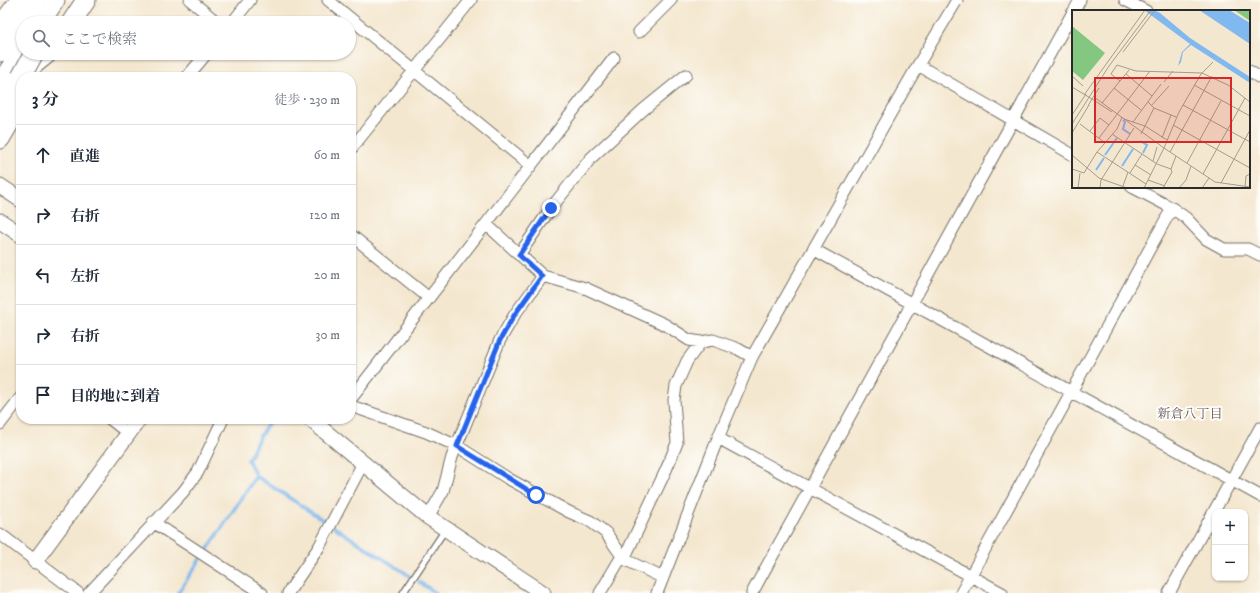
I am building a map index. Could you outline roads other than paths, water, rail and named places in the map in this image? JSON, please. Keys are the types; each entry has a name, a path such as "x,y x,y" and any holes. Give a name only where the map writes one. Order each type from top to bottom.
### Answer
{"highway":[{"path":"0,11 8,0"},
{"path":"0,27 20,0"},
{"path":"24,16 34,0"},
{"path":"45,16 55,0"},
{"path":"54,16 62,0"},
{"path":"76,16 86,0"},
{"path":"0,52 16,28"},
{"path":"0,84 16,60"},
{"path":"24,72 30,60"},
{"path":"25,72 39,60"},
{"path":"40,72 48,60"},
{"path":"0,92 16,79"},
{"path":"0,115 16,86"},
{"path":"0,139 16,112"}],"street":[{"path":"190,0 209,16"},
{"path":"237,16 250,0"},
{"path":"328,0 348,16"},
{"path":"356,143 472,0"},
{"path":"639,32 671,0"},
{"path":"657,593 718,438 752,357 918,65 957,0"},
{"path":"1074,10 1080,0"},
{"path":"1125,0 1144,10"},
{"path":"752,593 1072,14"},
{"path":"356,23 531,166"},
{"path":"356,393 614,58"},
{"path":"191,72 201,60"},
{"path":"918,65 1072,154"},
{"path":"1250,72 1260,78"},
{"path":"519,255 551,208 591,158 643,110 686,75"},
{"path":"0,186 16,197"},
{"path":"1134,188 1172,208 1186,218 1206,239 1224,249 1248,249 1260,255"},
{"path":"961,593 1172,208"},
{"path":"0,221 16,232"},
{"path":"486,224 542,276 585,288 666,325 689,340 701,342 713,340 738,349 752,357"},
{"path":"356,239 429,298"},
{"path":"813,249 1260,496"},
{"path":"428,517 443,491 452,457 500,340 515,314 542,276"},
{"path":"600,593 623,558 666,470 677,443 674,400 676,386 687,361 701,342"},
{"path":"0,424 16,403"},
{"path":"356,408 426,432 457,446 516,483 569,512 590,521 606,533 623,558 663,578"},
{"path":"116,424 128,433"},
{"path":"35,561 135,424"},
{"path":"88,593 183,492 198,472 221,424"},
{"path":"316,424 428,517 543,593"},
{"path":"1169,593 1260,428"},
{"path":"718,438 811,487 1002,593"},
{"path":"288,593 319,547 363,463"},
{"path":"154,522 262,593"},
{"path":"0,534 78,593"}],"lane":[{"path":"403,593 446,528"}],"waterway":[{"path":"268,424 248,460 256,476 326,522"},
{"path":"208,549 256,476"},
{"path":"334,527 410,576"},
{"path":"178,593 201,558"},
{"path":"419,582 436,593"}],"district":[{"name":"新倉八丁目","path":"1190,413"}]}
